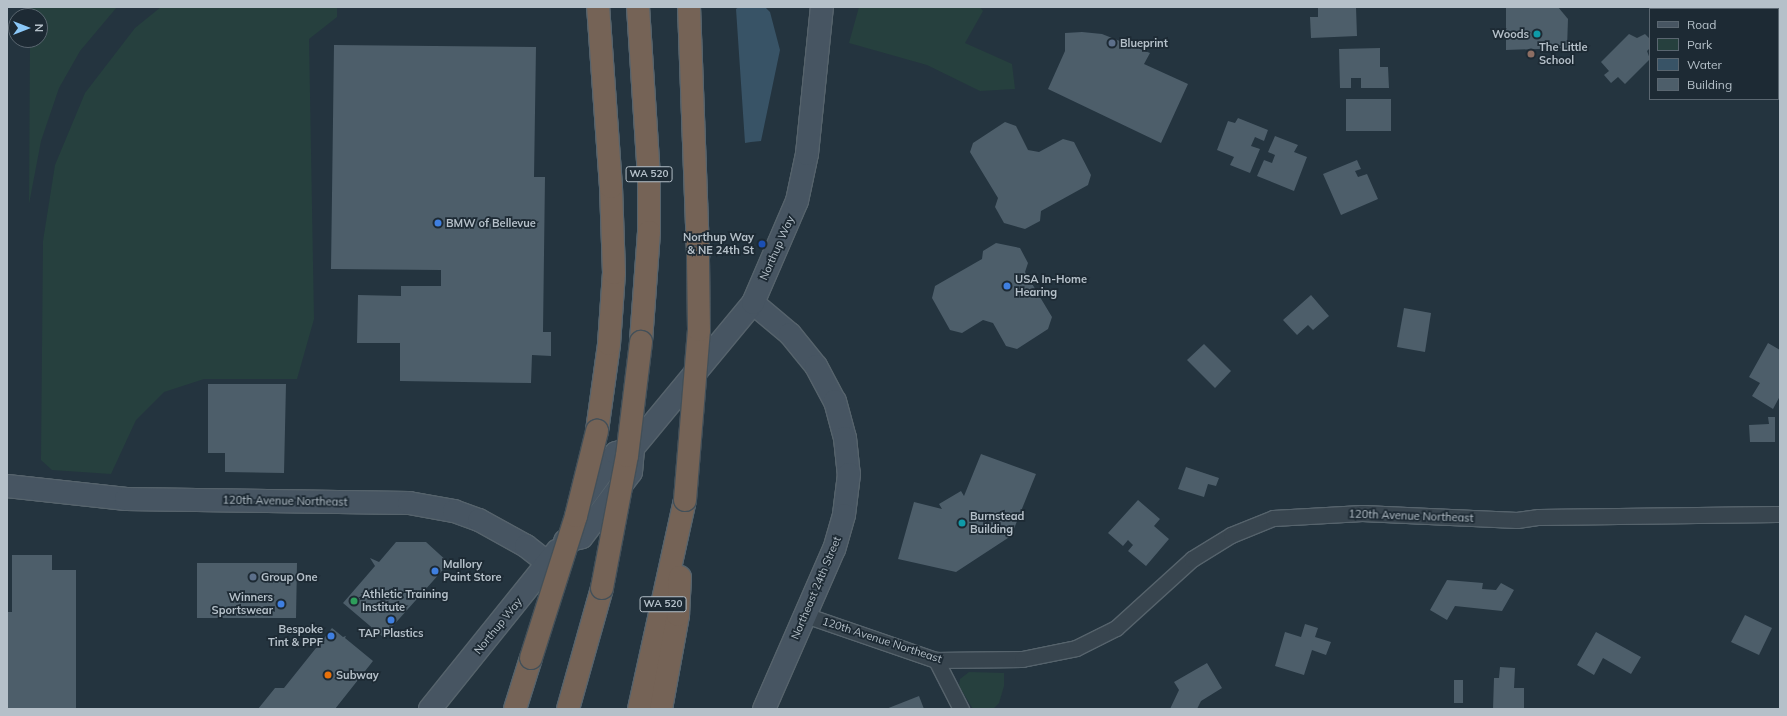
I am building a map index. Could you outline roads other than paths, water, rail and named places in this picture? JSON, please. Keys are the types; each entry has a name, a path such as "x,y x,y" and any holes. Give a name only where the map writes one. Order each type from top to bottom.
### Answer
{"highway":[{"path":"515,709 576,516 597,431 612,308 613,235 598,7"},
{"name":"WA 520","path":"568,706 602,588 628,456 641,342 649,232 649,178 638,7"},
{"name":"WA 520","path":"639,709 685,500 698,345 698,257 689,7"},
{"path":"661,709 678,615 685,500"}],"street":[{"name":"Northup Way","path":"430,709 565,541 582,537 631,472 634,448 753,302 797,201 814,99 822,7"},
{"name":"Northeast 24th Street","path":"753,302 790,334 816,366 835,401 845,438 849,474 844,515 834,549 764,709"},
{"name":"120th Avenue Northeast","path":"7,486 126,499 409,503 454,511 480,520 526,546 548,563"},
{"name":"120th Avenue Northeast","path":"805,615 936,660 1022,659 1076,648 1116,628 1192,559 1231,535 1273,518 1362,513 1517,520 1539,517 1780,514"},
{"path":"936,660 961,709"}],"water":[{"path":"739,7 765,7 770,12 780,50 761,141 745,143 736,9"}],"place":[{"name":"Woods","path":"1537,34"},
{"name":"Blueprint","path":"1112,43"},
{"name":"The Little School","path":"1531,54"},
{"name":"BMW of Bellevue","path":"438,223"},
{"name":"Northup Way & NE 24th St","path":"762,244"},
{"name":"USA In-Home Hearing","path":"1007,286"},
{"name":"Burnstead Building","path":"962,523"},
{"name":"Mallory Paint Store","path":"435,571"},
{"name":"Group One","path":"253,577"},
{"name":"Athletic Training Institute","path":"354,601"},
{"name":"Winners Sportswear","path":"281,604"},
{"name":"TAP Plastics","path":"391,620"},
{"name":"Bespoke Tint & PPF","path":"331,636"},
{"name":"Subway","path":"328,675"}]}
